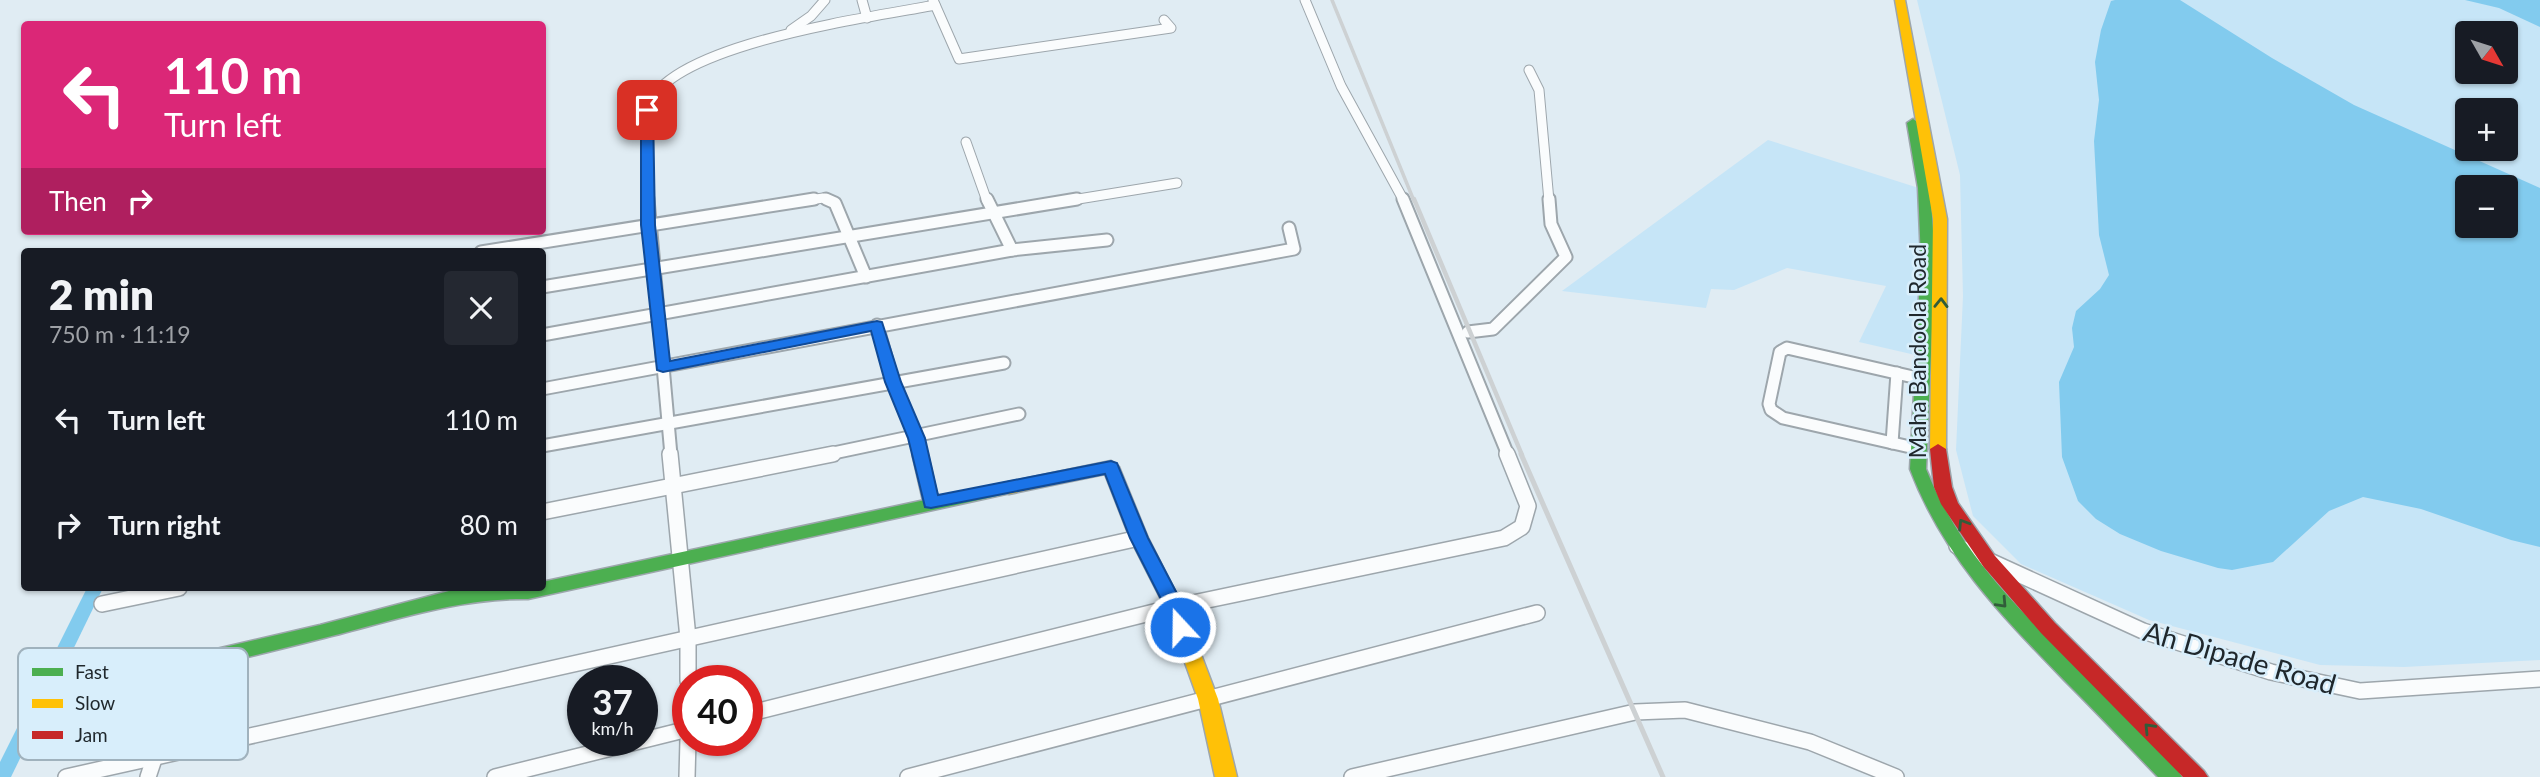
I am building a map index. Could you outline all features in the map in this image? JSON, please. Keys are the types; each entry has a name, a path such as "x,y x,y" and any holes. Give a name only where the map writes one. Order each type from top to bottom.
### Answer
{"main road":[{"name":"Maha Bandoola Road","path":"1891,0 1927,216 1928,259 1918,469 1921,482 1929,502 1957,546 1990,590 2171,777"},
{"name":"Maha Bandoola Road","path":"1899,0 1940,219 1940,472 1950,504 1989,561 2048,628 2197,777"},
{"path":"546,588 681,561 931,502 1111,467 1139,538 1174,607 1208,699 1226,777"},
{"path":"248,649 467,594 493,591"},
{"path":"515,591 533,591"}],"street":[{"path":"688,665 681,561 648,225 647,110 658,88 699,62 792,30 811,16 825,0"},
{"path":"862,0 867,18"},
{"path":"763,710 1174,607 1504,538 1522,527 1528,506 1401,190 1355,114 1305,0"},
{"path":"774,37 934,2 958,59 1171,28 1164,20"},
{"path":"1468,332 1493,329 1566,257 1551,224 1539,90 1529,71"},
{"path":"967,142 991,212 1012,250"},
{"path":"546,286 1177,183"},
{"path":"506,248 822,198 835,203 866,277"},
{"path":"546,388 1294,248 1289,228"},
{"path":"546,334 1012,250 1107,240"},
{"path":"877,326 893,382 916,438 931,502"},
{"path":"1919,449 1783,418 1771,410 1769,404 1780,352 1787,348 1922,380"},
{"path":"546,445 1004,363"},
{"path":"1892,443 1897,373"},
{"path":"546,511 673,483 916,438 1019,414"},
{"path":"248,737 1139,538"},
{"name":"Ah Dipade Road","path":"1957,546 2143,631 2297,678 2360,691 2540,679"},
{"path":"103,604 165,591"},
{"path":"908,777 1536,613"},
{"path":"1352,777 1635,712 1685,710 1810,742 1896,777"},
{"path":"495,777 672,733"},
{"path":"687,777 688,756"},
{"path":"66,777 146,760"},
{"path":"148,777 154,760"}],"shaded area":[{"path":"1917,0 2540,0 2540,660 2404,667 2320,665 2149,620 2021,564 1973,516 1956,450 1963,296 1960,175"},
{"path":"1768,140 1925,190 1924,357 1859,342 1886,286 1787,268 1734,290 1711,289 1706,308 1562,291"}],"water":[{"path":"2180,0 2272,58 2354,105 2455,150 2455,161 2479,161 2511,175 2455,175 2455,238 2518,238 2518,178 2540,188 2540,547 2511,540 2421,509 2363,497 2329,511 2273,562 2232,570 2161,551 2120,534 2096,519 2078,501 2062,457 2059,382 2074,347 2072,328 2076,311 2100,289 2109,275 2099,235 2094,141 2099,100 2095,62 2101,30 2111,1"},
{"path":"2465,0 2540,0 2540,27 2499,8"}],"waterway":[{"path":"65,648 94,591"},
{"path":"2,777 18,744"}],"railway":[{"path":"1332,0 1414,201"},
{"path":"1414,199 1522,455"},
{"path":"1521,454 1663,777"}],"traffic: fast":[{"path":"1913,123 1924,188 1928,259 1918,469 1946,530 1985,584 2171,777"},
{"path":"546,588 1009,488"},
{"path":"248,649 449,598 533,591"}],"traffic: slow":[{"path":"1900,0 1940,219 1938,449"},
{"path":"1009,488 1111,467 1139,538 1174,607 1208,699 1226,777"}],"traffic: jam":[{"path":"1938,449 1943,487 1950,504 1989,561 2048,628 2197,777"}],"route":[{"path":"647,110 648,225 663,367 877,326 893,382 916,438 931,502 1111,467 1139,538 1174,607 1180,627"}]}
